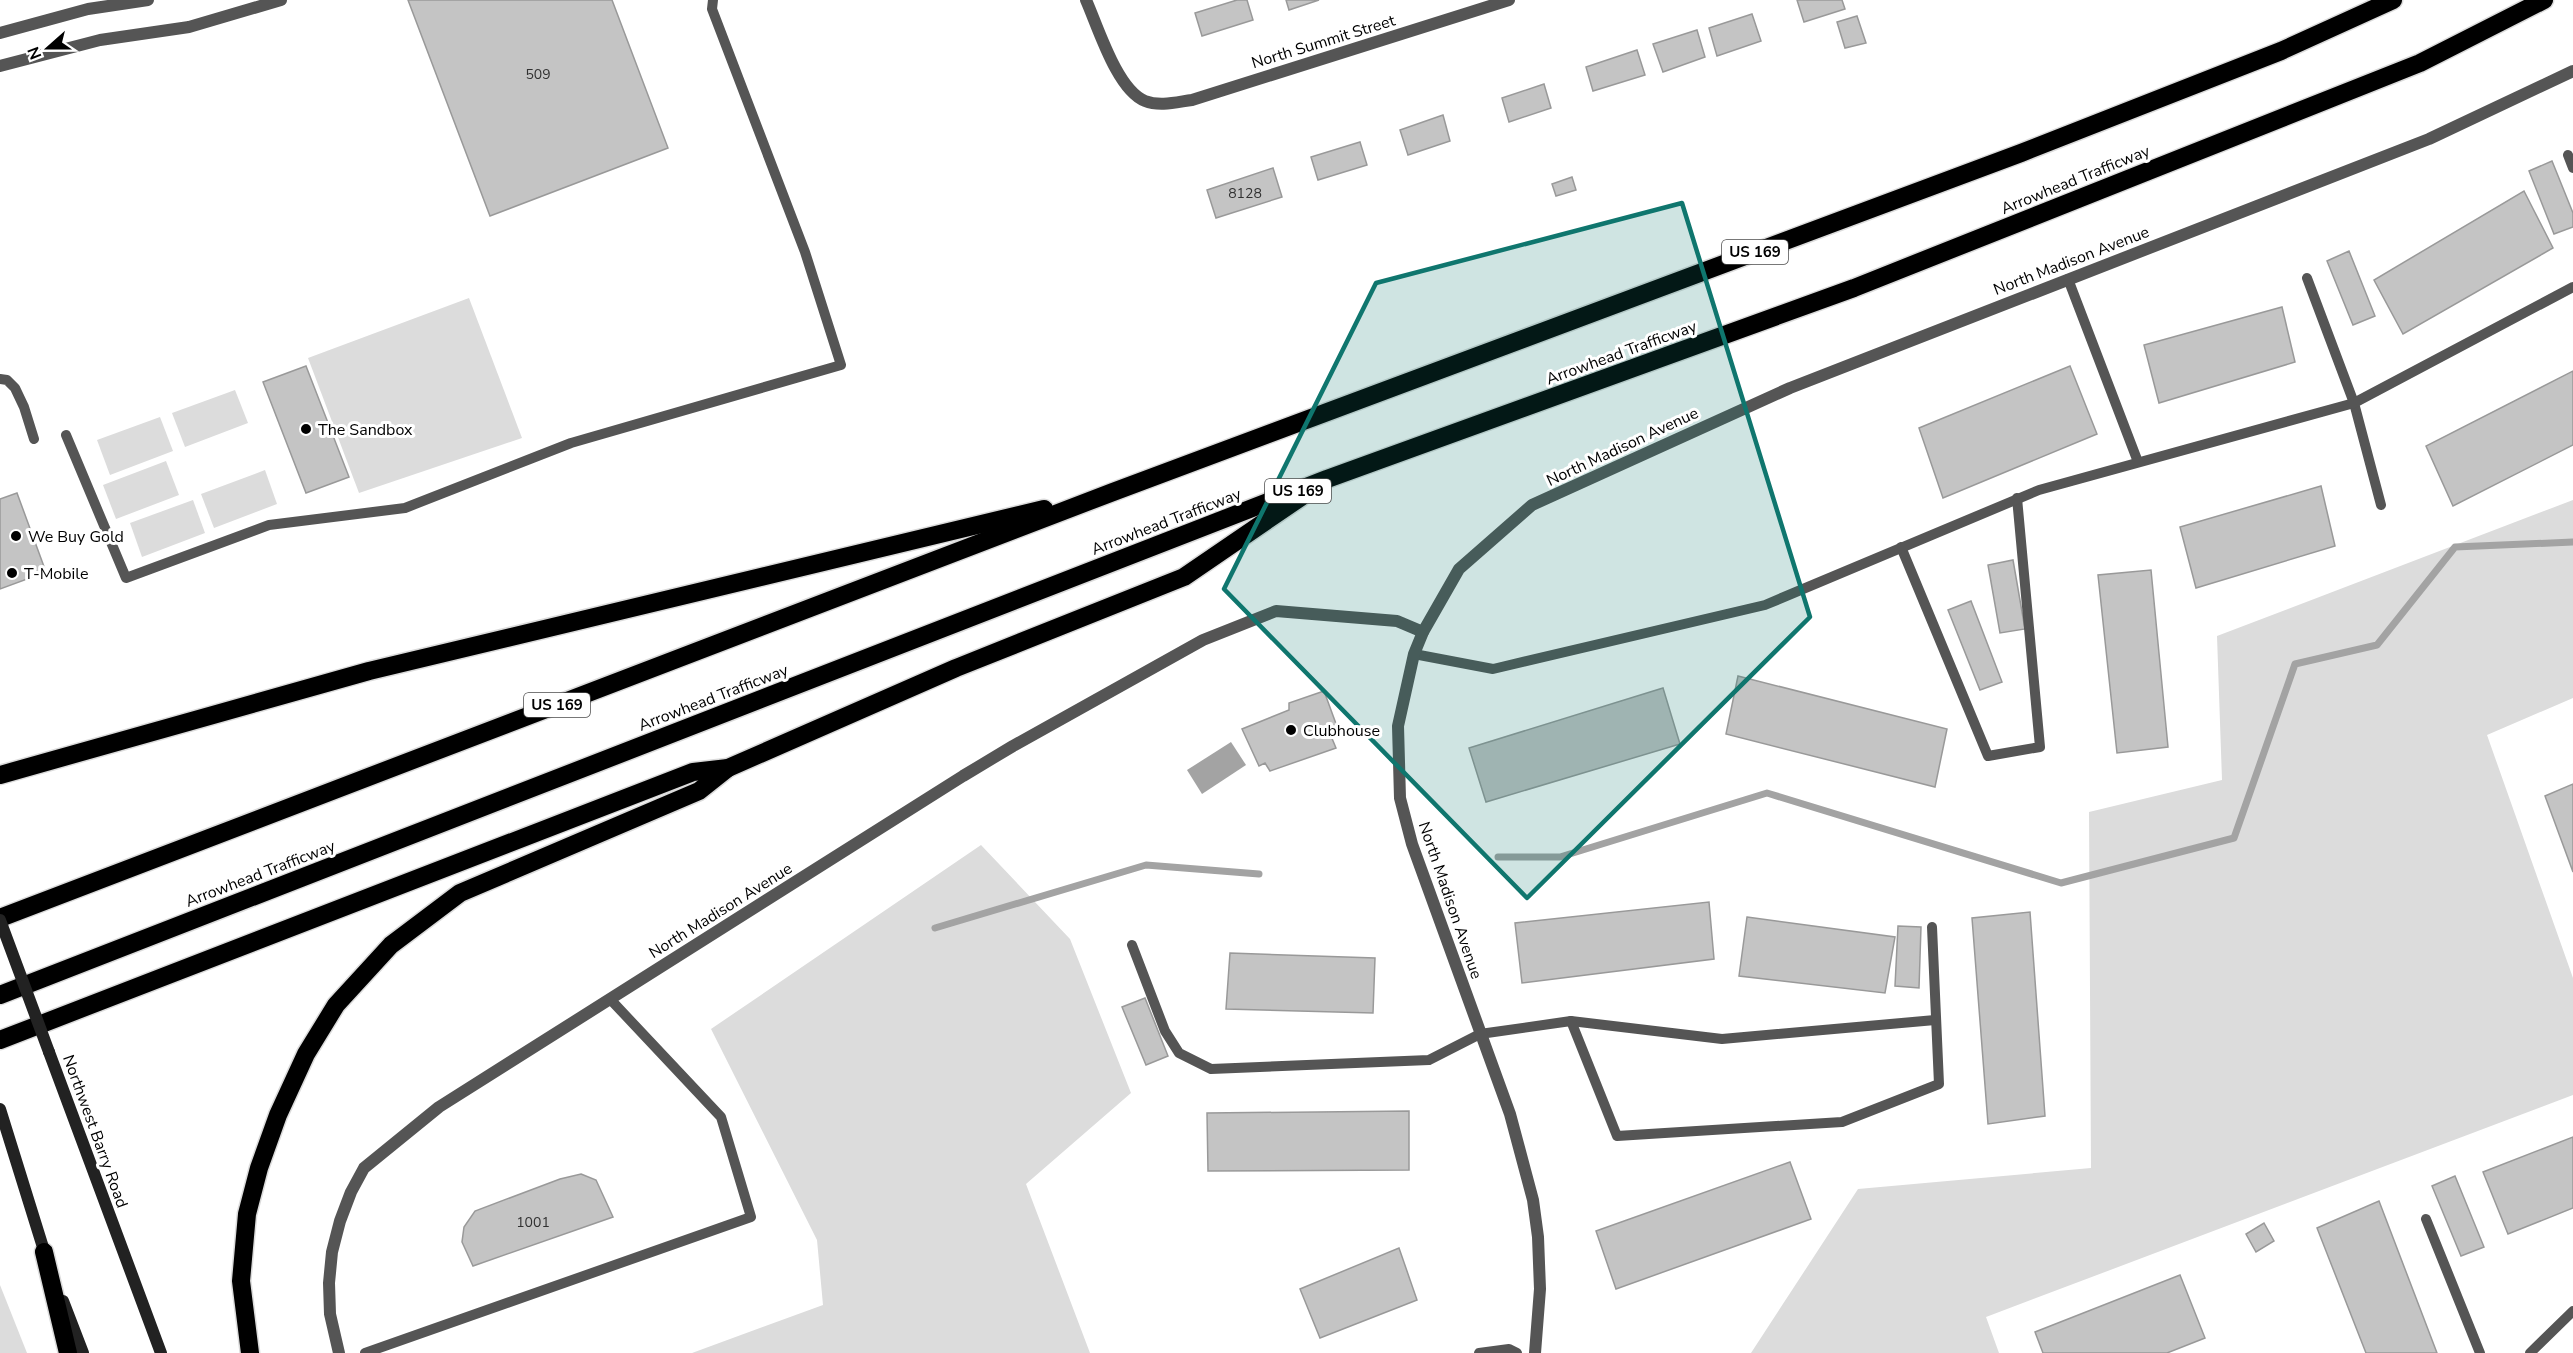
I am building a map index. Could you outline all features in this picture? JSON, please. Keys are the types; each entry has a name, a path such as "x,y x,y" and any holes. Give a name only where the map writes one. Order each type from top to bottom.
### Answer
{"highway":[{"name":"US 169","path":"0,919 1113,492 2021,153 2282,51 2393,0"},
{"name":"Arrowhead Trafficway","path":"0,995 1327,480 1854,288 2420,63 2544,0"},
{"path":"250,1353 241,1281 247,1214 259,1168 278,1115 306,1054 336,1005 391,945 460,893 699,791 728,768 956,668 1184,577 1327,480"},
{"path":"0,776 369,671 1113,492"},
{"path":"0,1040 693,772 728,768"},
{"path":"44,1252 68,1353"}],"main road":[{"name":"Northwest Barry Road","path":"0,919 161,1353"},
{"path":"0,1109 44,1252 83,1353"}],"street":[{"path":"0,33 88,9 148,0"},
{"path":"0,66 100,40 189,27 281,0"},
{"name":"North Summit Street","path":"1086,0 1117,70 1131,92 1145,101 1165,104 1192,100 1509,0"},
{"name":"North Madison Avenue","path":"1535,1353 1540,1290 1538,1237 1533,1200 1510,1114 1412,844 1400,798 1398,726 1414,654 1423,632 1459,569 1532,505 1790,388 2429,139 2573,71"},
{"name":"North Madison Avenue","path":"339,1353 330,1314 329,1283 332,1252 351,1192 364,1168 439,1107 1013,746 1203,640 1276,611 1397,621 1423,632"}],"lane":[{"path":"66,435 126,578 269,525 405,508 571,443 841,365 805,252 712,9 713,0"},
{"path":"2568,155 2573,168"},
{"path":"2307,278 2354,403 2381,506"},
{"path":"2068,279 2138,462"},
{"path":"1414,654 1493,669 1765,605 2039,489 2354,403 2573,287"},
{"path":"0,379 7,380 15,388 34,439"},
{"path":"1901,547 1988,756 2040,747 2018,498"},
{"path":"1571,1021 1617,1136 1842,1122 1939,1084 1932,927"},
{"path":"1132,945 1165,1031 1179,1053 1211,1069 1430,1060 1480,1034 1571,1021 1722,1039 1935,1020"},
{"path":"365,1353 751,1217 721,1117 610,999"},
{"path":"2426,1220 2480,1353"},
{"path":"2530,1353 2573,1311"},
{"path":"1479,1353 1509,1349 1517,1353"}],"highlighted area":[{"path":"1682,203 1810,617 1527,898 1224,589 1376,283"}],"shaded area":[{"path":"469,298 522,438 359,493 308,358"},
{"path":"235,390 248,423 185,447 172,413"},
{"path":"160,417 173,451 110,475 97,440"},
{"path":"166,461 179,495 116,519 103,485"},
{"path":"265,470 277,504 214,528 201,494"},
{"path":"193,500 205,533 142,557 130,523"},
{"path":"2573,500 2573,698 2487,735 2573,978 2573,1095 1986,1317 1999,1353 1751,1353 1858,1189 2091,1168 2089,812 2222,780 2217,636"},
{"path":"1231,742 1246,765 1202,794 1187,770"},
{"path":"981,845 1070,939 1131,1093 1026,1184 1090,1353 692,1353 823,1305 817,1240 711,1029"},
{"path":"0,1285 27,1353 0,1353"}],"building":[{"path":"408,0 612,0 668,148 490,216"},
{"path":"1237,0 1247,0 1253,20 1202,36 1195,13"},
{"path":"1286,0 1319,0 1289,10"},
{"path":"1797,0 1842,0 1845,9 1804,22"},
{"path":"1752,14 1761,41 1717,56 1709,28"},
{"path":"1857,16 1866,43 1845,48 1837,22"},
{"path":"1697,30 1705,57 1663,72 1653,44"},
{"path":"1637,50 1645,75 1593,91 1586,67"},
{"path":"1544,84 1551,108 1509,122 1502,98"},
{"path":"1443,115 1450,141 1408,155 1400,130"},
{"path":"1360,142 1367,165 1318,180 1311,157"},
{"path":"2552,161 2573,213 2573,227 2554,234 2529,171"},
{"path":"1273,168 1282,197 1216,218 1207,190"},
{"path":"1572,177 1576,190 1556,196 1552,184"},
{"path":"2524,191 2553,248 2403,334 2374,280"},
{"path":"2349,251 2375,316 2353,325 2327,261"},
{"path":"2282,307 2295,362 2159,403 2144,345"},
{"name":"The Sandbox","path":"306,366 349,477 306,493 263,382"},
{"path":"2070,366 2097,434 1943,498 1919,428"},
{"path":"2573,371 2573,445 2453,506 2426,446"},
{"path":"2321,486 2335,546 2196,588 2180,527"},
{"name":"We Buy Gold","path":"17,493 46,572 0,589 0,499"},
{"path":"2013,560 2025,629 2000,633 1988,565"},
{"path":"2151,570 2168,747 2117,753 2098,575"},
{"path":"1971,601 2002,682 1980,690 1948,610"},
{"path":"1738,676 1947,729 1935,787 1726,734"},
{"path":"1663,688 1680,744 1486,802 1469,748"},
{"name":"Clubhouse","path":"1324,691 1339,732 1331,736 1336,748 1270,771 1265,763 1259,766 1242,729 1289,710 1289,703"},
{"path":"2573,784 2573,872 2545,796"},
{"path":"1709,902 1714,959 1522,983 1515,923"},
{"path":"2030,912 2045,1116 1988,1124 1972,918"},
{"path":"1747,917 1895,937 1885,993 1739,976"},
{"path":"1898,926 1921,927 1919,988 1895,986"},
{"path":"1230,953 1375,958 1373,1013 1226,1009"},
{"path":"1145,998 1168,1056 1146,1065 1122,1007"},
{"path":"1409,1111 1409,1170 1208,1171 1207,1113"},
{"path":"2573,1137 2573,1208 2508,1234 2483,1172"},
{"path":"1790,1162 1811,1219 1616,1289 1596,1231"},
{"path":"581,1174 596,1180 613,1217 473,1266 462,1242 464,1227 475,1211 560,1179"},
{"path":"2455,1176 2484,1247 2461,1256 2432,1186"},
{"path":"2379,1201 2437,1353 2366,1353 2317,1228"},
{"path":"2264,1223 2274,1241 2256,1252 2246,1234"},
{"path":"1399,1248 1417,1300 1320,1338 1300,1289"},
{"path":"2180,1275 2205,1338 2167,1353 2043,1353 2035,1332"}],"waterway":[{"path":"1498,857 1560,857 1767,793 2061,883 2234,838 2295,664 2377,645 2455,547 2573,542"},
{"path":"935,928 1146,865 1259,874"}],"place":[{"name":"The Sandbox","path":"306,429"},
{"name":"We Buy Gold","path":"16,536"},
{"name":"T-Mobile","path":"12,573"},
{"name":"Clubhouse","path":"1291,730"}]}
